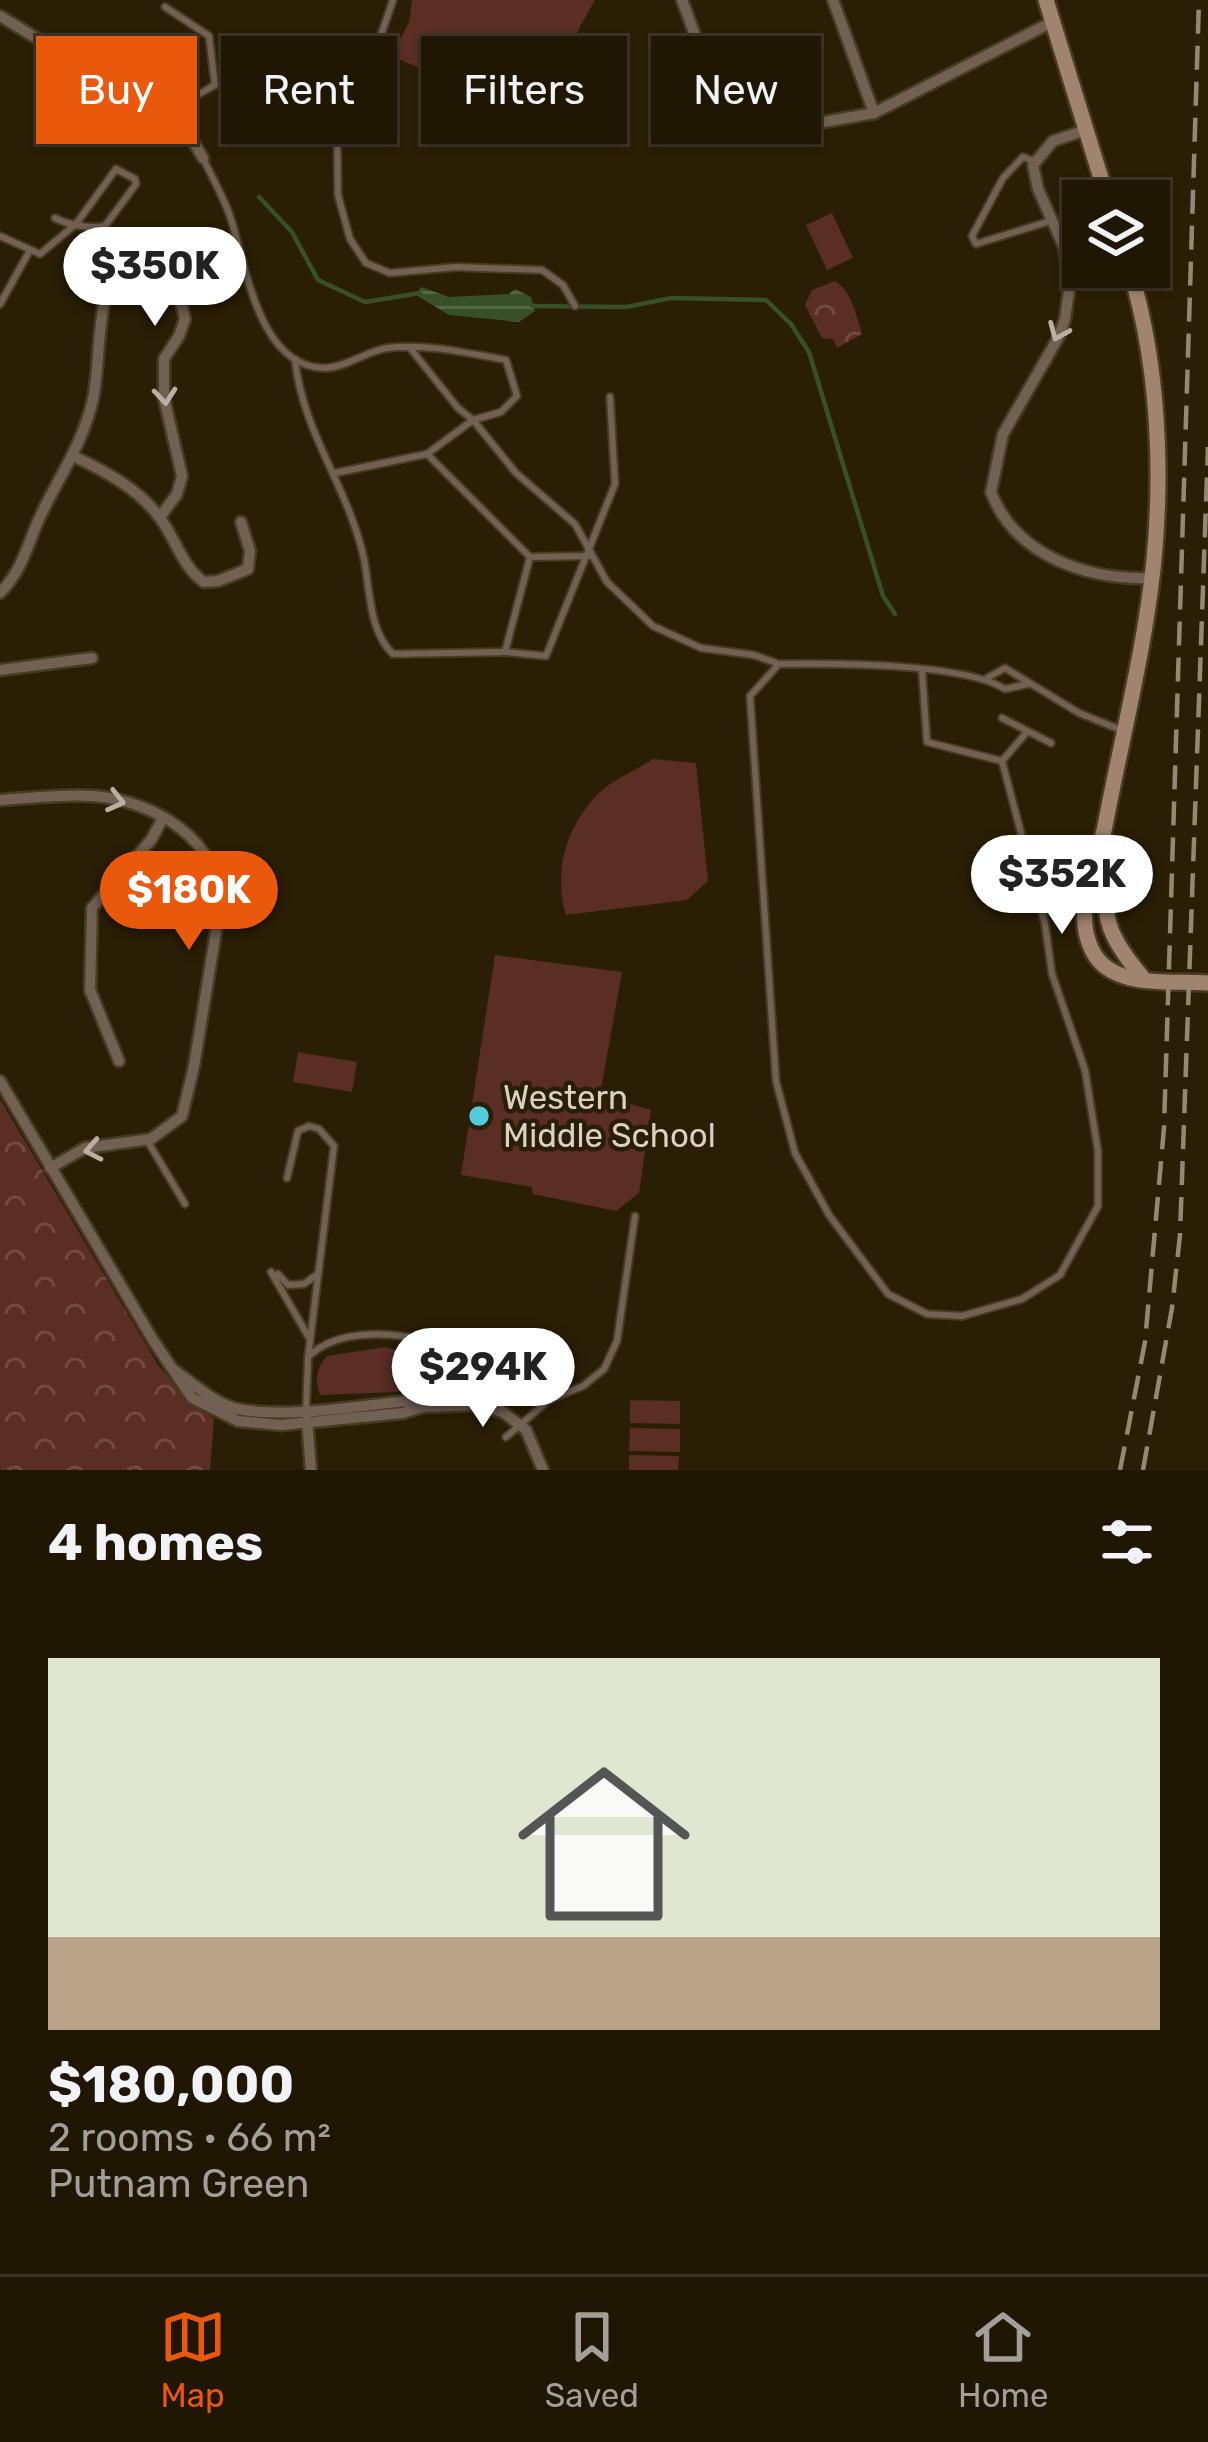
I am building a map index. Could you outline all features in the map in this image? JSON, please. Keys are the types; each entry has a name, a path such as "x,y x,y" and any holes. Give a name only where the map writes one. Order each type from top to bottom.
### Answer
{"main road":[{"path":"1046,0 1101,180"},
{"path":"1134,288 1154,376 1151,578 1085,912 1089,943 1112,973 1208,983"}],"street":[{"path":"682,0 728,124 738,135 761,136 874,113 1052,22"},
{"path":"833,0 874,113"},
{"path":"0,16 36,38"},
{"path":"1086,130 1053,141 1034,161 1033,173 1069,270 1065,319 1003,434 991,492 1006,520 1068,568 1151,578"},
{"path":"195,144 203,158"},
{"path":"0,592 20,570 40,516 74,456 96,383 105,294 112,274 130,255 167,253 185,314 182,331 163,364 168,424 182,476 177,494 160,517"},
{"path":"74,456 129,488 160,517 193,574 208,582 248,569 250,551 242,522"},
{"path":"0,670 92,658"},
{"path":"0,800 93,796 127,803 188,832 218,880 220,907 184,1112 170,1129 147,1140 85,1148 50,1168"},
{"path":"119,1061 90,990 92,908 151,840 163,818"},
{"path":"0,1081 192,1398 254,1424 307,1425 403,1413 422,1406"},
{"path":"171,1368 213,1398 243,1410 405,1401 422,1406 479,1405 503,1412 519,1424 536,1445 543,1470"},
{"path":"306,1410 311,1470"}],"lane":[{"path":"393,0 371,64 338,121 338,196 350,239 366,263 390,273 456,267 542,270 563,286 574,306"},
{"path":"165,7 209,37 215,86 197,96"},
{"path":"1034,161 1023,157 1003,178 972,236 976,244 1054,220"},
{"path":"203,158 229,211 255,304 275,340 295,359 328,368 384,348 449,349 506,359 514,376 517,396 501,412 473,420 427,454 334,473"},
{"path":"0,236 29,252 47,251 76,224 116,169 135,178 136,184 105,226 76,224 55,218"},
{"path":"0,304 29,252"},
{"path":"410,348 516,472 575,524 590,556 628,606 653,626 701,648 754,655 779,664 820,663 987,678 1005,689 1028,684"},
{"path":"295,359 298,392 363,553 382,644 393,654 546,656 590,556 615,484 610,398"},
{"path":"427,454 530,557 590,556"},
{"path":"505,652 530,557"},
{"path":"779,664 751,696 776,1081 795,1153 829,1215 888,1294 927,1314 962,1316 1022,1299 1060,1275 1098,1206 1098,1151 1085,1070 1052,974 1045,924 1002,761"},
{"path":"987,678 1005,668 1079,713 1123,731"},
{"path":"922,671 927,742 1002,761"},
{"path":"1002,718 1051,743"},
{"path":"1002,761 1028,731"},
{"path":"286,1178 298,1131 308,1126 330,1138 334,1146 306,1410"},
{"path":"147,1140 185,1204"},
{"path":"506,1437 549,1400 583,1386 604,1369 617,1341 634,1216"},
{"path":"310,1340 274,1273 288,1285 304,1285 318,1274"},
{"path":"308,1358 320,1346 373,1335 430,1341 448,1346 484,1372 503,1412"}],"green space":[{"path":"412,0 595,0 575,36 421,36 421,69 397,59 397,45 409,22"},
{"path":"832,213 853,258 827,270 806,225"},
{"path":"835,281 849,297 862,334 837,348 833,339 822,338 805,305 812,290"},
{"path":"653,759 696,763 708,881 687,900 566,915 562,868 576,823 601,791"},
{"path":"495,955 622,972 600,1095 651,1110 639,1193 616,1211 533,1194 532,1187 461,1175"},
{"path":"298,1052 357,1062 352,1092 293,1082"},
{"path":"0,1099 158,1365 214,1419 210,1470 0,1470"},
{"path":"385,1347 441,1362 453,1359 476,1380 478,1389 320,1395 318,1374 327,1356"},
{"path":"630,1400 680,1401 680,1424 630,1423"},
{"path":"630,1428 680,1429 680,1452 629,1451"},
{"path":"629,1455 679,1456 678,1470 629,1470"}],"shaded area":[{"path":"421,287 449,297 509,294 515,289 531,297 535,311 519,322 449,315 416,295"}],"waterway":[{"path":"259,197 292,232 318,280 365,302 420,293"},
{"path":"532,306 626,307 671,298 766,300 791,324 809,352 883,596 895,614"}],"railway":[{"path":"1120,1470 1145,1342 1164,1128 1199,0"},
{"path":"1143,1470 1180,1235 1208,447"}],"place":[{"name":"Western Middle School","path":"479,1116"}]}
